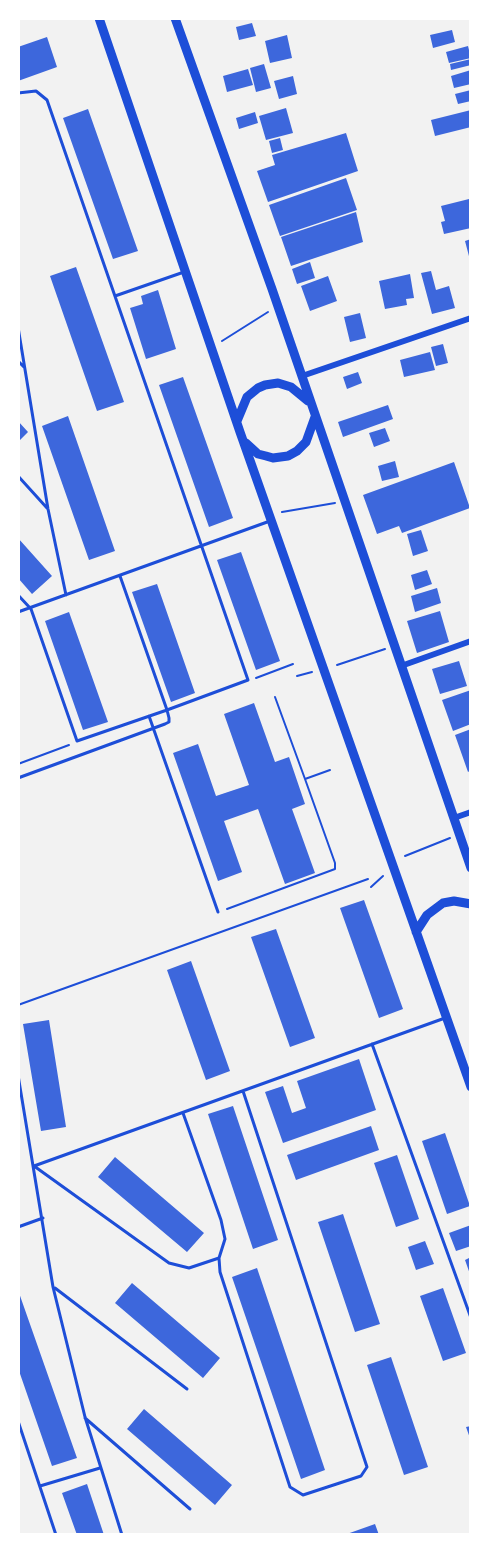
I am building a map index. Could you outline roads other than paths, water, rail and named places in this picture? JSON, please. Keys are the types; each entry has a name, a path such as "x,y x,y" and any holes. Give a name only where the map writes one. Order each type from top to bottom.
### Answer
{"main road":[{"path":"99,18 237,422 471,1087"},
{"path":"175,18 278,306 471,868"},
{"path":"237,422 246,397 265,385 278,383 291,387 310,403"},
{"path":"244,441 258,454 273,458 288,456 306,442 315,417"},
{"path":"416,932 427,915 443,903 454,901 471,904"}],"street":[{"path":"302,376 471,318"},
{"path":"400,666 471,641"},
{"path":"454,818 471,812"}],"lane":[{"path":"18,93 36,91 47,100 249,680 77,741 30,609 18,595"},
{"path":"115,296 186,272"},
{"path":"18,327 48,509 66,595"},
{"path":"18,361 25,368"},
{"path":"18,476 48,509"},
{"path":"18,612 202,546 271,517"},
{"path":"18,778 169,722 167,710 120,576"},
{"path":"149,716 218,912"},
{"path":"34,1166 446,1017"},
{"path":"372,1044 471,1318"},
{"path":"18,1075 53,1287 85,1418 122,1535"},
{"path":"183,1113 221,1220 225,1239 219,1258 220,1272 290,1487 303,1495 361,1476 367,1467 243,1091"},
{"path":"34,1166 169,1263 189,1268 219,1258"},
{"path":"18,1227 42,1218"},
{"path":"53,1287 187,1389"},
{"path":"85,1418 190,1509"},
{"path":"18,1421 56,1535"},
{"path":"40,1486 100,1468"}]}
